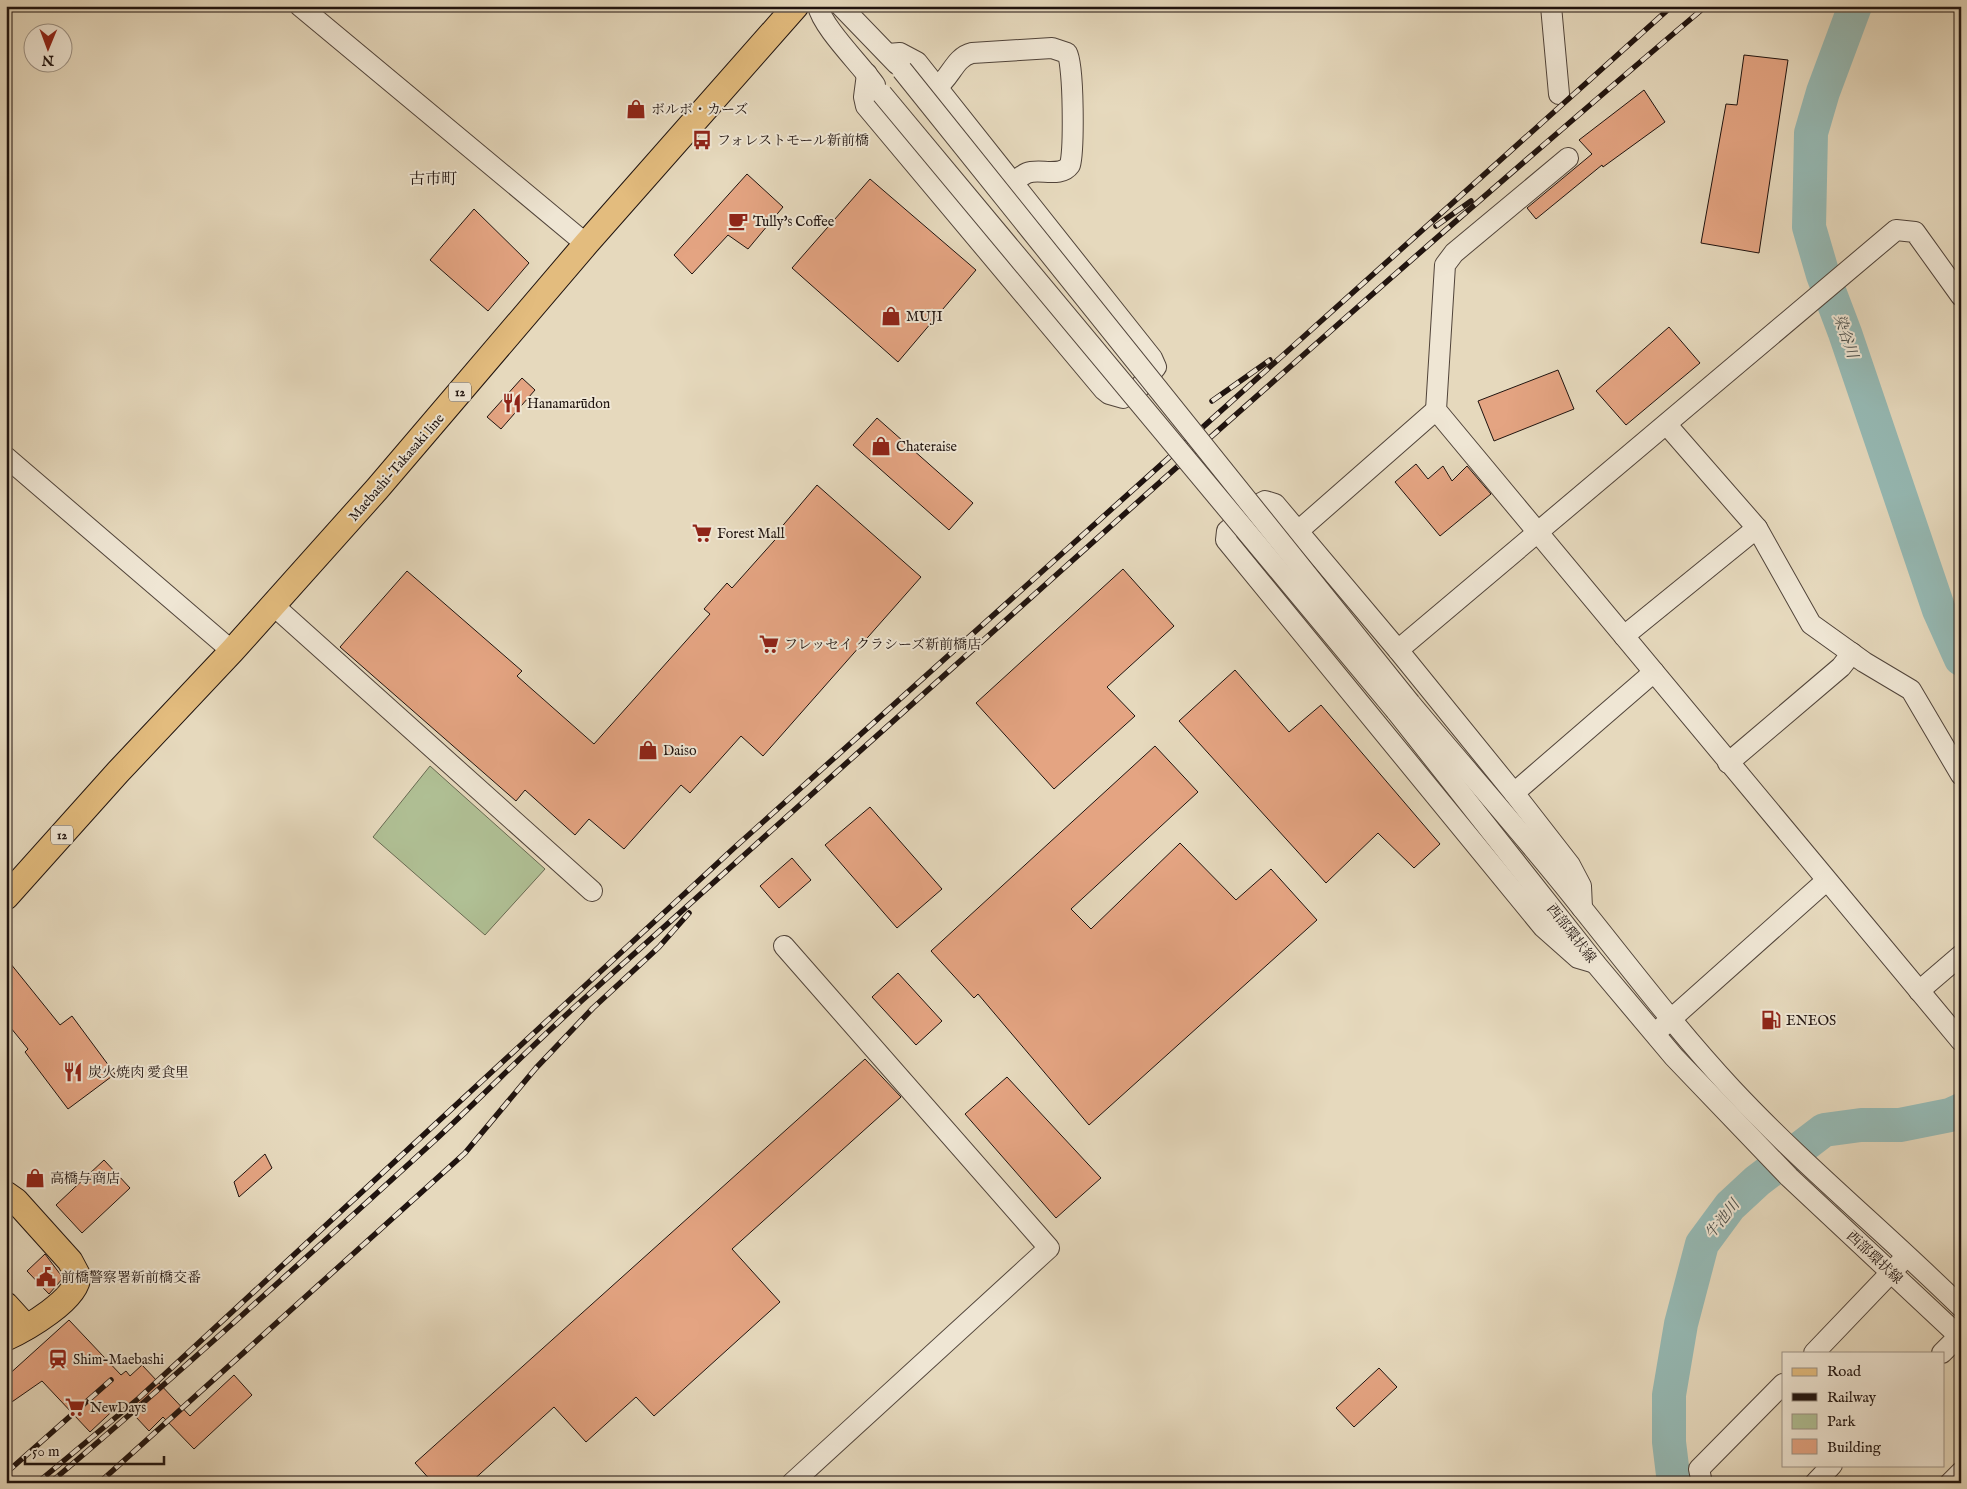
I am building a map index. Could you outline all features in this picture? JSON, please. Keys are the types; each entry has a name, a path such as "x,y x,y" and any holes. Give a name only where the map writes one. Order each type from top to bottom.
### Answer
{"main road":[{"name":"Maebashi-Takasaki line","path":"6,897 118,772 274,605 377,489 586,244 796,6"},
{"path":"6,1194 16,1201 70,1261 78,1276 76,1287 71,1293 16,1332 6,1305"}],"street":[{"path":"300,6 586,244"},
{"path":"818,6 819,13 882,94 1403,707"},
{"path":"842,6 902,70 1403,707"},
{"path":"1551,6 1558,94"},
{"path":"937,87 946,81 960,57 972,53 1052,48 1066,53 1071,65 1072,90 1070,165 1067,169 1060,171 1026,173 1013,182"},
{"path":"868,74 864,97 866,106 1104,390 1109,394 1124,398 1139,388 1156,367 1152,358 937,87 911,57 900,53 888,54"},
{"path":"1568,158 1454,253 1445,265 1436,410 1961,1041"},
{"path":"1398,650 1667,425 1860,258 1896,230 1916,232 1961,296"},
{"path":"1298,532 1436,410"},
{"path":"1667,425 1757,528 1811,624 1852,653 1911,690 1961,775"},
{"path":"6,457 232,651"},
{"path":"1582,908 1580,886 1575,875 1514,793 1398,650 1275,504 1265,501 1227,531 1225,535 1226,540 1543,927 1578,958 1595,963"},
{"path":"1624,636 1757,528"},
{"path":"274,605 592,891"},
{"path":"1728,763 1841,667 1852,653"},
{"path":"1514,793 1654,672"},
{"name":"西部環状線","path":"1403,707 1582,908 1670,1020 1775,1134 1907,1254 1961,1307"},
{"name":"西部環状線","path":"1403,707 1595,963 1654,1034 1789,1177 1893,1272 1960,1337"},
{"path":"1654,1034 1826,881"},
{"path":"784,946 1049,1248 792,1483"},
{"path":"1919,991 1961,955"},
{"path":"1815,1352 1893,1272 1907,1254"},
{"path":"1943,1352 1960,1337"},
{"path":"1702,1483 1699,1469 1782,1385"},
{"path":"1815,1483 1831,1466"},
{"path":"1950,1483 1961,1472"}],"green space":[{"path":"430,766 545,869 485,935 373,837"}],"building":[{"path":"1744,55 1788,60 1759,253 1701,243 1726,104 1737,105"},
{"path":"1644,90 1665,122 1603,167 1602,165 1536,219 1527,208 1592,154 1579,140"},
{"name":"Tully's Coffee","path":"747,174 783,207 748,249 728,235 692,274 674,255"},
{"name":"MUJI","path":"870,179 976,270 898,362 792,268"},
{"path":"474,209 529,263 488,311 430,260"},
{"path":"1669,327 1700,363 1626,425 1596,391"},
{"path":"1558,370 1574,409 1494,441 1478,401"},
{"path":"522,378 535,390 501,429 487,417"},
{"path":"877,418 973,503 949,530 853,445"},
{"path":"1416,464 1428,479 1443,466 1452,481 1467,466 1491,494 1440,536 1395,482"},
{"path":"817,485 921,577 763,756 741,736 690,793 681,785 624,849 589,819 575,835 525,790 516,801 340,647 407,571 522,671 517,676 594,744 710,614 704,609 727,583 732,588 782,532 779,530"},
{"path":"1123,569 1174,626 1107,687 1135,716 1054,789 976,703"},
{"path":"1235,670 1289,732 1321,705 1440,844 1414,868 1378,833 1326,883 1179,721"},
{"path":"1155,746 1198,792 1071,909 1091,929 1180,843 1236,900 1271,869 1317,920 1089,1125 978,994 974,998 931,951"},
{"path":"870,807 942,889 897,928 825,845"},
{"path":"792,858 811,880 779,908 760,886"},
{"path":"6,958 60,1025 72,1016 115,1074 68,1109 25,1052 28,1049 6,1022"},
{"path":"898,973 942,1021 916,1045 872,997"},
{"path":"865,1059 901,1097 732,1249 780,1302 654,1416 636,1397 586,1442 554,1407 470,1483 433,1483 415,1463"},
{"path":"1007,1077 1101,1178 1056,1218 965,1114"},
{"path":"265,1154 272,1168 239,1197 234,1182"},
{"path":"104,1160 130,1188 82,1233 56,1205"},
{"path":"45,1254 63,1278 49,1294 27,1271"},
{"path":"69,1320 121,1375 126,1371 130,1376 142,1365 190,1416 234,1375 252,1395 194,1449 163,1417 149,1431 122,1402 90,1432 42,1381 6,1406 6,1377"},
{"path":"1379,1368 1397,1387 1354,1427 1336,1408"}],"waterway":[{"name":"染谷川","path":"1855,6 1823,92 1811,133 1809,227 1823,275 1845,333 1939,610 1961,659"},
{"name":"牛池川","path":"1674,1483 1669,1442 1669,1395 1681,1324 1702,1244 1730,1206 1757,1181 1824,1130 1861,1125 1900,1125 1950,1115 1961,1110"}],"railway":[{"path":"37,1483 139,1398 734,848 1672,6"},
{"path":"50,1483 291,1271 433,1142 567,1014 1143,497 1564,127 1706,6"},
{"path":"1436,226 1471,201"},
{"path":"1212,401 1270,360"},
{"path":"99,1483 465,1153 536,1068 593,1008 659,947 689,913"},
{"path":"6,1473 111,1380"}],"place":[{"name":"ボルボ・カーズ","path":"636,109"},
{"name":"フォレストモール新前橋","path":"702,140"},
{"name":"Tully's Coffee","path":"738,221"},
{"name":"MUJI","path":"891,316"},
{"name":"Hanamarūdon","path":"512,403"},
{"name":"Chateraise","path":"881,446"},
{"name":"Forest Mall","path":"702,533"},
{"name":"フレッセイ クラシーズ新前橋店","path":"769,644"},
{"name":"Daiso","path":"648,750"},
{"name":"ENEOS","path":"1771,1020"},
{"name":"炭火焼肉 愛食里","path":"73,1072"},
{"name":"高橋与商店","path":"35,1178"},
{"name":"前橋警察署新前橋交番","path":"46,1277"},
{"name":"Shim-Maebashi","path":"58,1359"},
{"name":"NewDays","path":"75,1407"}],"district":[{"name":"古市町","path":"433,178"}]}
